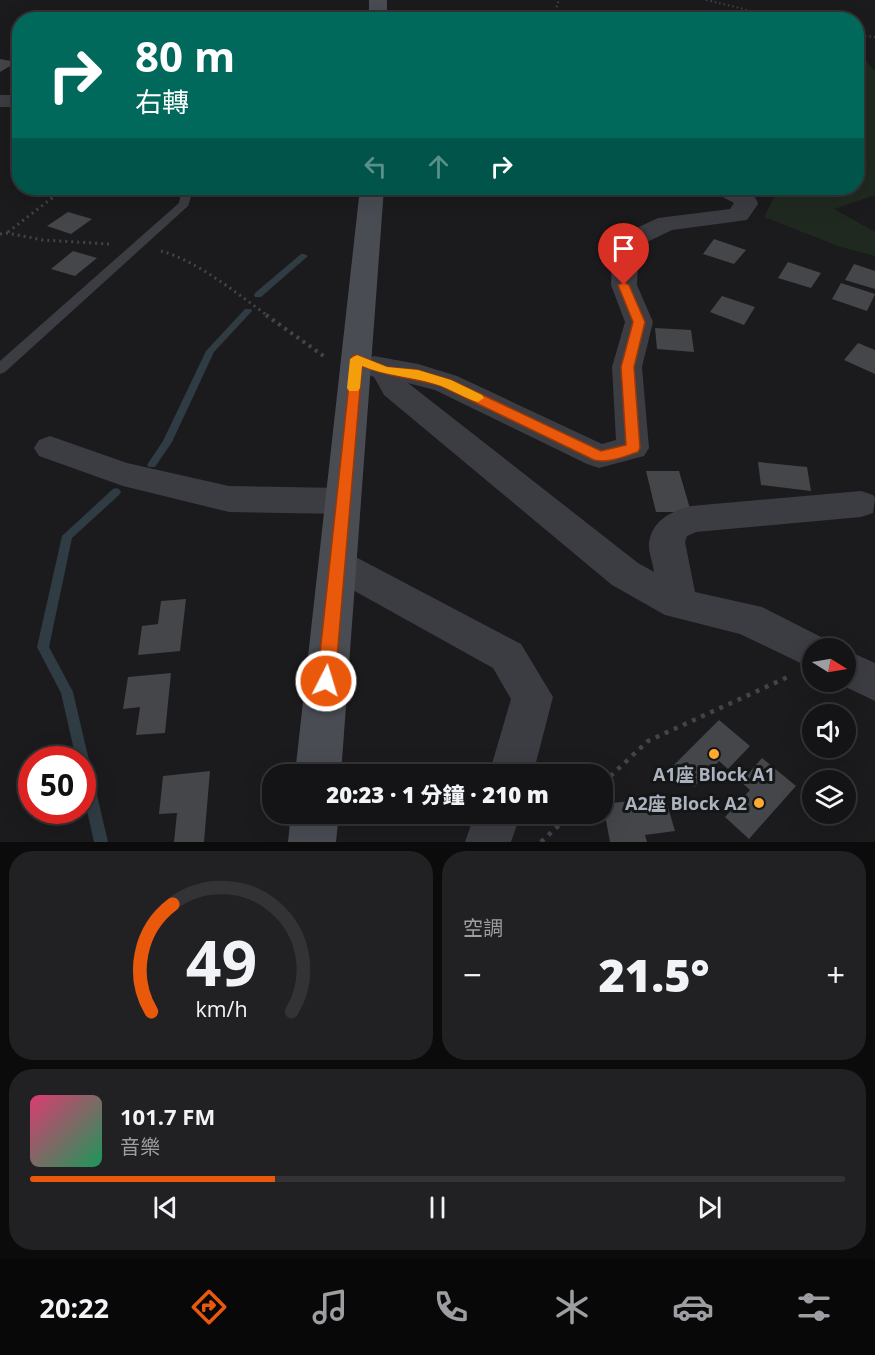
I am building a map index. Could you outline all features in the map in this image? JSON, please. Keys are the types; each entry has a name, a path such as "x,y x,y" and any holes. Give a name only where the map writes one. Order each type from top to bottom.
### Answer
{"main road":[{"path":"319,764 343,501 371,365 372,195"},
{"path":"312,842 314,824"}],"street":[{"path":"371,365 418,374 446,383 599,456 633,448 627,367 639,322 624,285 625,260 637,237 667,223 738,215 746,204 745,199 737,195"},
{"path":"371,365 395,388 625,574 678,604 748,619 802,660"},
{"path":"50,448 123,474 229,499 343,501"},
{"path":"678,604 667,542 674,527 691,519 861,504"},
{"path":"337,564 507,656 532,697 514,764"},
{"path":"856,673 875,683"},
{"path":"488,842 494,824"}],"lane":[{"path":"0,369 184,204 186,195"}],"path":[{"path":"706,0 751,12"},
{"path":"7,233 56,195"},
{"path":"0,234 7,233 43,240 138,246 173,254 225,285 331,362 371,365"},
{"path":"613,774 648,741 780,683 802,665"},
{"path":"541,842 560,824"}],"shaded area":[{"path":"864,59 875,71 875,195 834,209 875,232 875,256 841,247 764,217 775,195 864,195"}],"building":[{"path":"0,59 12,61 12,65 0,72"},
{"path":"68,212 92,219 71,234 47,226"},
{"path":"714,239 746,250 734,264 703,254"},
{"path":"73,251 97,258 75,276 51,269"},
{"path":"788,262 821,273 811,288 778,278"},
{"path":"854,264 875,271 875,289 845,280"},
{"path":"841,283 875,294 867,311 832,299"},
{"path":"722,296 755,307 744,325 710,312"},
{"path":"655,328 691,330 694,352 657,349"},
{"path":"858,343 875,350 875,374 844,360"},
{"path":"758,462 807,467 811,491 761,485"},
{"path":"646,471 679,471 691,512 656,512"},
{"path":"186,599 180,651 138,655 142,626 158,624 161,601"},
{"path":"171,673 165,733 136,735 140,707 123,709 128,677"},
{"name":"A1座 Block A1","path":"719,720 750,746 728,769 719,761 694,787 672,767"},
{"name":"A2座 Block A2","path":"762,758 796,786 749,839 725,817 750,790 741,782"},
{"path":"210,771 204,842 174,842 177,813 159,814 163,776"},
{"path":"665,797 675,831 645,835 647,842 610,842 607,824 613,824 613,803"}],"waterway":[{"path":"258,295 304,256"},
{"path":"152,465 167,442 210,351 248,311"},
{"path":"101,842 67,692 43,647 67,536 116,492"}],"slow traffic":[{"path":"354,388 357,359 385,370 418,374 446,383 478,398"}],"place":[{"name":"A1座 Block A1","path":"714,754"},
{"name":"A2座 Block A2","path":"759,803"}],"route":[{"path":"326,681 357,359 385,370 418,374 446,383 599,456 618,453 633,448 627,367 639,322 624,285"}]}
